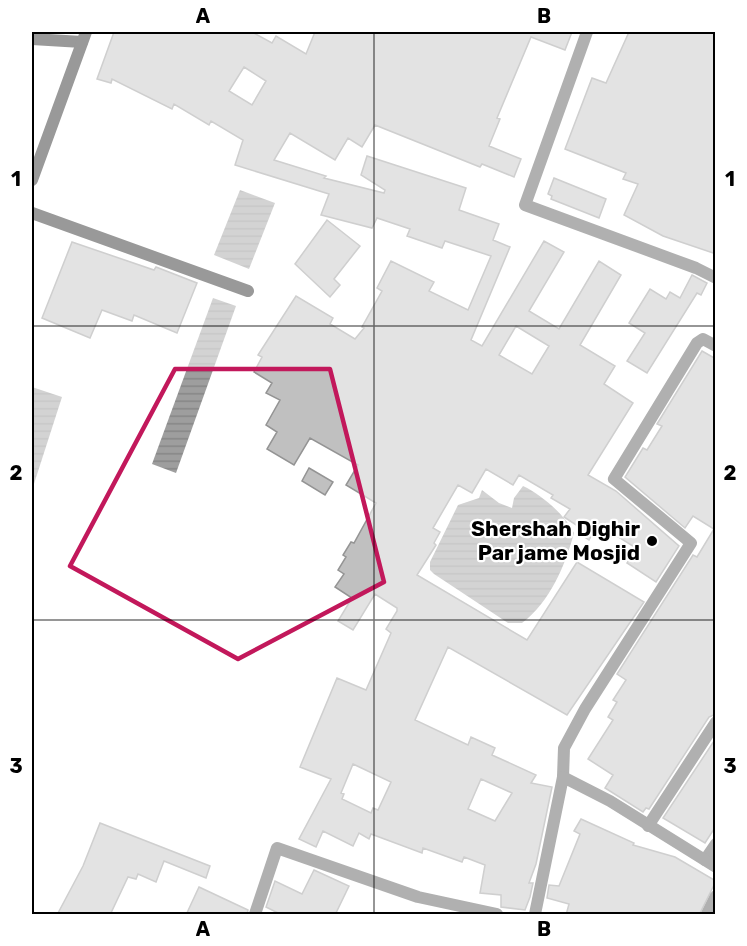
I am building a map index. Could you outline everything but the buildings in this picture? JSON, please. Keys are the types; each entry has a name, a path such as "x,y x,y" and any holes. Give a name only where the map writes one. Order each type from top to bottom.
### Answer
{"street":[{"path":"587,32 525,204 696,268 716,278"},
{"path":"32,39 84,37 32,180"},
{"path":"32,213 248,291"},
{"path":"535,915 563,777 564,748 585,709 691,543 614,478 697,343 703,339 716,346"},
{"path":"648,826 716,722"},
{"path":"563,777 610,801 710,864 716,844"},
{"path":"255,915 277,848 418,897 497,915"},
{"path":"707,915 716,896"}],"highlighted area":[{"path":"175,369 330,369 384,582 238,659 70,566"}],"shaded area":[{"path":"240,190 275,203 249,269 214,255"},
{"path":"213,298 236,306 176,473 152,464"},
{"path":"32,387 62,397 32,490"},
{"path":"523,486 552,506 565,519 574,533 561,570 541,605 522,623 508,623 434,574 430,570 430,562 458,505 479,498 482,490 499,503 512,508 514,498"}],"place":[{"name":"Shershah Dighir Par jame Mosjid","path":"652,541"}]}
